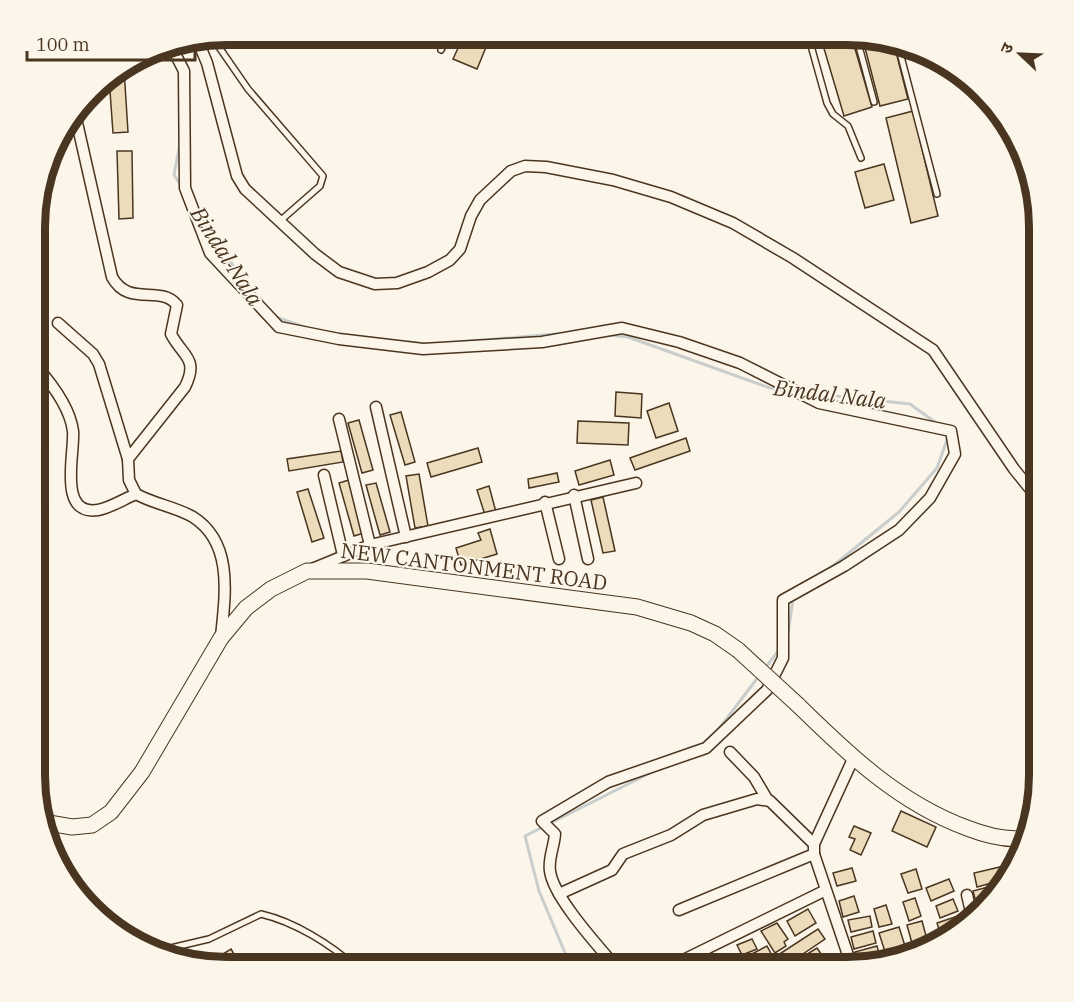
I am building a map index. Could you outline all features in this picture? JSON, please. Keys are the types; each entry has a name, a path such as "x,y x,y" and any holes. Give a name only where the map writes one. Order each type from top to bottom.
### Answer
{"street":[{"path":"201,48 207,63 237,176 245,189 315,254 339,272 375,284 397,283 428,272 450,260 460,249 471,216 480,200 511,171 525,166 613,180 671,197 733,223 783,252 933,350 1029,487"},
{"path":"174,53 183,71 185,188 210,253 279,327 339,339 423,349 542,342 622,328 678,342 740,363 819,403 951,431 955,454 930,498 898,530 844,566 783,600 783,658 767,690 706,748 608,782 542,821 555,834 549,869 560,894 608,957"},
{"path":"77,124 112,277 117,286 126,293 174,301 177,309 171,334 185,352 191,366 191,374 185,387 128,459"},
{"path":"45,379 67,412 72,429 70,486 77,503 85,509 98,510 136,494 129,480 128,459 99,364 93,354 58,323"},
{"path":"376,407 406,537"},
{"path":"339,419 370,545"},
{"path":"324,475 343,555"},
{"path":"307,571 370,545 498,517 574,495 636,483"},
{"name":"NEW CANTONMENT ROAD","path":"136,494 191,516 205,526 216,542 227,583 221,638"},
{"path":"574,495 588,559"},
{"path":"545,502 559,559"},
{"name":"NEW CANTONMENT ROAD","path":"52,823 72,827 92,825 111,812 142,772 221,638 254,602 271,589 307,571 367,571 537,596 637,607 691,623 715,634 738,650 852,759 921,808 951,823 987,836 1017,838"},
{"path":"730,752 754,777 767,799 814,849 824,891 848,957"},
{"path":"679,910 814,849 852,759"},
{"path":"560,894 612,870 623,854 671,835 703,815 757,799 767,799"},
{"path":"689,957 824,891"},
{"path":"967,895 970,909"}],"lane":[{"path":"441,50 443,45"},
{"path":"811,45 827,103 833,114 848,126 861,158"},
{"path":"859,45 874,102"},
{"path":"218,46 248,90 323,176 321,186 280,221"},
{"path":"900,53 937,194"},
{"path":"172,948 209,939 261,914 308,934 341,957"}],"building":[{"path":"459,45 487,45 477,69 453,59"},
{"path":"823,45 854,45 872,107 844,116"},
{"path":"865,46 896,52 908,99 880,106"},
{"path":"125,77 128,132 113,133 110,88"},
{"path":"913,111 938,216 911,223 886,118"},
{"path":"117,151 132,151 133,218 119,219"},
{"path":"884,164 894,200 865,208 855,172"},
{"path":"616,392 642,394 641,418 615,416"},
{"path":"669,403 678,431 656,438 647,411"},
{"path":"401,412 415,462 405,465 390,415"},
{"path":"359,420 373,470 362,473 348,423"},
{"path":"578,421 629,423 628,445 577,443"},
{"path":"686,438 690,451 635,470 630,458"},
{"path":"478,448 482,462 431,477 427,463"},
{"path":"341,451 343,462 289,471 287,459"},
{"path":"610,460 614,475 579,485 575,471"},
{"path":"557,473 559,482 529,488 528,479"},
{"path":"419,474 428,526 415,528 406,476"},
{"path":"349,480 364,533 354,536 339,483"},
{"path":"376,483 390,532 380,535 366,485"},
{"path":"489,486 496,512 485,515 477,490"},
{"path":"308,489 324,538 312,542 297,492"},
{"path":"603,497 615,551 603,553 591,500"},
{"path":"490,529 497,554 461,565 456,548 481,540 478,533"},
{"path":"901,811 936,827 927,847 892,831"},
{"path":"854,826 871,833 861,855 850,850 855,839 849,837"},
{"path":"1000,867 1001,872 993,883 977,887 974,873"},
{"path":"852,868 856,881 837,886 833,873"},
{"path":"916,869 922,889 908,893 901,874"},
{"path":"949,879 954,891 931,901 926,888"},
{"path":"990,886 976,903 973,891"},
{"path":"854,896 859,912 843,917 839,901"},
{"path":"915,898 921,916 909,921 903,902"},
{"path":"953,899 958,911 940,918 936,906"},
{"path":"886,905 892,924 879,927 874,909"},
{"path":"808,909 816,923 795,936 787,921"},
{"path":"870,916 872,927 851,932 848,920"},
{"path":"958,916 959,918 940,932 937,923"},
{"path":"922,921 927,938 912,944 907,925"},
{"path":"777,923 788,939 784,942 786,946 775,953 761,931"},
{"path":"899,927 905,947 885,952 879,933"},
{"path":"818,929 825,939 798,957 784,957 781,953"},
{"path":"873,931 876,943 854,949 851,937"},
{"path":"752,939 757,949 742,955 737,945"},
{"path":"767,946 773,957 746,957"},
{"path":"877,946 879,954 856,957 855,952"},
{"path":"817,948 823,957 802,957"},
{"path":"231,949 236,957 227,957 218,957"}],"waterway":[{"name":"Bindal Nala","path":"180,143 174,175 182,187"},
{"name":"Bindal Nala","path":"200,215 246,285"},
{"name":"Bindal Nala","path":"273,316 307,328"},
{"name":"Bindal Nala","path":"458,342 568,333"},
{"name":"Bindal Nala","path":"608,335 628,337 770,388 784,390"},
{"name":"Bindal Nala","path":"408,342 428,344"},
{"name":"Bindal Nala","path":"808,393 910,404 939,425"},
{"name":"Bindal Nala","path":"828,570 899,512 937,468 948,437"},
{"name":"Bindal Nala","path":"788,634 793,599"},
{"name":"Bindal Nala","path":"765,668 779,650"},
{"name":"Bindal Nala","path":"718,730 759,676"},
{"name":"Bindal Nala","path":"567,957 539,891 525,836 652,772"}]}
